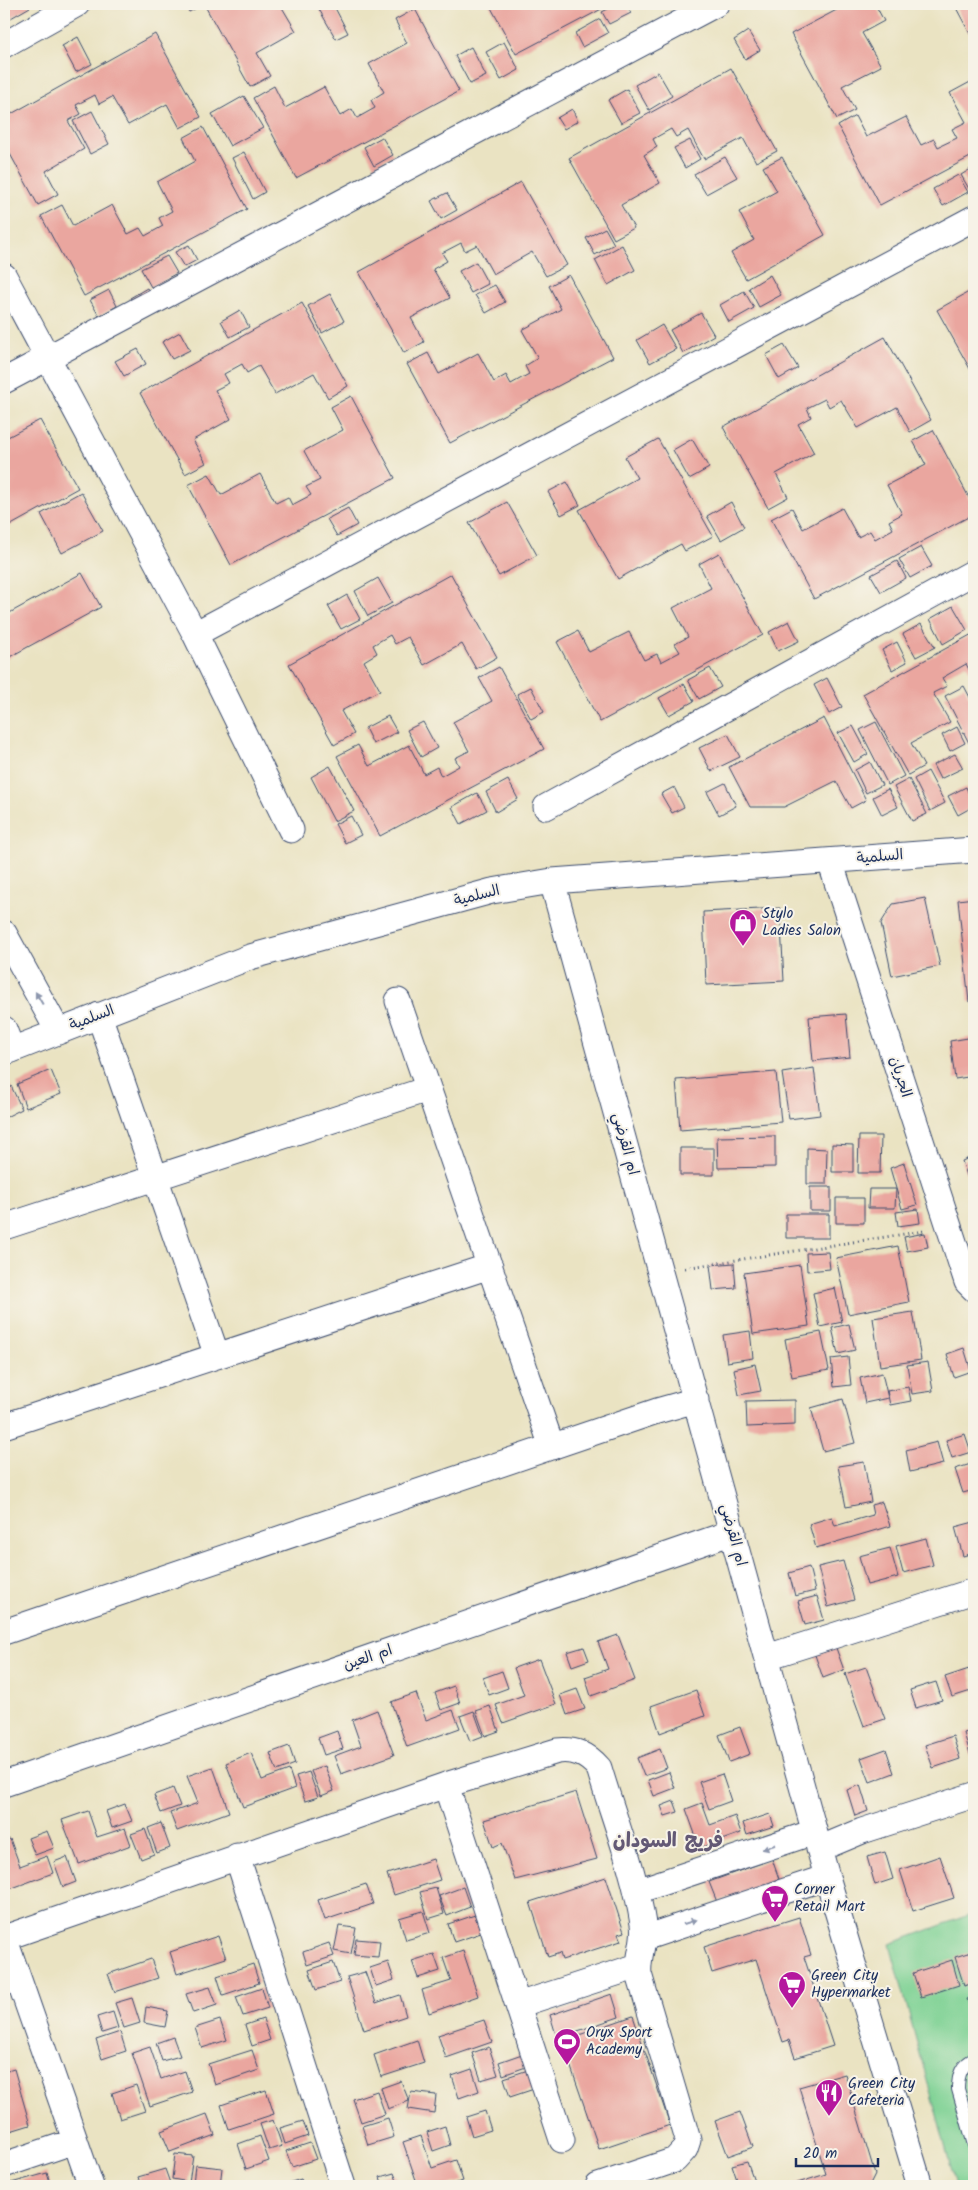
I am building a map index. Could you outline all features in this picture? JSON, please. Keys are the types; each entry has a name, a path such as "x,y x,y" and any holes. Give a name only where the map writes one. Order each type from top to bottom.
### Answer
{"street":[{"path":"4,44 77,4"},
{"path":"4,381 716,4"},
{"path":"195,634 974,218"},
{"path":"4,276 195,634 292,830"},
{"path":"546,807 974,572"},
{"name":"السلمية","path":"7,1044 58,1031 250,956 492,891 552,881 974,850"},
{"name":"الجريان","path":"830,861 967,1282 974,1289"},
{"name":"ام القرضي","path":"552,881 733,1532 826,1877 920,2186"},
{"path":"4,933 58,1031"},
{"path":"398,1000 552,1447"},
{"path":"99,1015 217,1356"},
{"path":"4,1227 428,1089"},
{"path":"4,1426 490,1266"},
{"path":"4,1632 657,1411 696,1400"},
{"name":"ام العين","path":"4,1784 733,1532"},
{"path":"767,1657 974,1591"},
{"path":"91,2186 4,1937 446,1785 557,1751 566,1750 583,1754 599,1768 636,1891 644,1926 644,1938 638,1966 688,2140 685,2149 675,2160 598,2186"},
{"path":"446,1785 562,2140"},
{"path":"636,1891 816,1840 862,1831 974,1795"},
{"path":"237,1856 343,2186"},
{"path":"644,1938 826,1877"},
{"path":"518,2005 638,1966"},
{"path":"4,2165 75,2141"}],"lane":[{"path":"974,2059 964,2066 960,2072 958,2089 974,2145"}],"path":[{"path":"660,1272 949,1227"}],"green space":[{"path":"974,1913 974,2186 956,2186 890,1944"}],"building":[{"path":"4,4 29,4 30,7 4,22"},
{"path":"185,4 201,4 202,5 189,12"},
{"path":"209,4 280,4 296,31 257,53 270,76 250,87 205,6"},
{"path":"316,4 333,4 348,33 336,39"},
{"path":"388,4 403,4 392,10"},
{"path":"489,4 611,4 516,54"},
{"path":"618,4 626,4 631,13 609,24 602,12"},
{"path":"848,4 875,4 884,21 862,33 881,66 842,86 855,110 837,119 791,34"},
{"path":"954,4 974,4 974,32 970,34"},
{"path":"415,9 459,91 296,178 253,98 274,86 285,108 324,87 340,116 352,109 357,118 375,108 371,100 384,92 369,64 407,43 395,20"},
{"path":"600,19 608,33 582,47 575,33"},
{"path":"748,31 760,50 745,59 734,40"},
{"path":"155,34 201,117 180,128 167,104 128,125 112,97 99,104 95,95 76,105 81,114 68,121 84,149 46,171 58,194 38,205 4,143 4,118"},
{"path":"78,37 92,64 76,72 62,46"},
{"path":"504,42 519,70 501,80 486,52"},
{"path":"471,47 486,76 470,84 455,56"},
{"path":"731,68 777,151 756,162 743,138 704,159 688,130 676,137 671,129 653,139 657,147 644,155 660,183 621,205 634,228 614,239 569,158"},
{"path":"658,72 672,96 649,110 635,85"},
{"path":"974,80 974,155 880,205 838,126 855,116 866,137 906,117 921,145 934,139 938,147 957,138 952,129 966,122 950,93"},
{"path":"627,89 640,113 621,123 608,100"},
{"path":"244,96 263,128 230,146 212,114"},
{"path":"572,109 578,121 564,129 557,118"},
{"path":"92,111 109,144 90,154 73,121"},
{"path":"203,127 247,209 84,296 41,216 62,205 73,226 112,205 128,234 140,228 145,236 163,226 159,218 172,211 157,182 195,161 183,138"},
{"path":"382,137 393,155 374,166 364,147"},
{"path":"690,140 700,159 685,168 674,148"},
{"path":"244,152 265,192 253,199 232,158"},
{"path":"725,157 737,177 706,194 694,174"},
{"path":"782,157 825,235 746,279 731,253 754,240 739,212 777,191 763,167"},
{"path":"974,167 974,193 972,194 961,175"},
{"path":"958,175 968,192 943,206 933,189"},
{"path":"521,182 567,265 546,276 532,252 493,274 477,245 465,251 461,243 442,253 447,261 433,269 450,298 411,318 424,342 404,353 359,272"},
{"path":"447,193 457,210 441,219 431,201"},
{"path":"605,228 614,244 595,255 586,238"},
{"path":"189,245 197,260 184,267 175,252"},
{"path":"622,245 635,270 608,285 595,260"},
{"path":"167,256 177,273 151,287 141,269"},
{"path":"476,262 488,284 471,293 459,271"},
{"path":"569,275 613,357 450,443 407,364 428,353 439,374 478,353 494,382 506,375 511,384 529,374 525,366 538,358 522,330 561,309 549,286"},
{"path":"770,275 781,295 759,307 749,288"},
{"path":"495,285 505,302 486,313 475,295"},
{"path":"147,288 154,301 137,310 130,298"},
{"path":"974,289 974,376 937,310"},
{"path":"109,290 117,306 99,316 90,300"},
{"path":"744,291 754,308 729,322 720,305"},
{"path":"330,294 344,321 322,333 308,306"},
{"path":"302,303 348,386 328,398 314,373 275,394 259,366 247,373 242,364 224,374 229,383 215,390 231,419 193,440 206,463 185,474 140,393"},
{"path":"240,310 249,327 230,337 221,321"},
{"path":"701,313 714,335 683,353 670,330"},
{"path":"662,325 676,349 650,363 637,340"},
{"path":"180,332 190,350 172,359 162,342"},
{"path":"885,337 931,420 910,432 897,407 858,428 841,400 829,407 825,399 807,408 811,417 798,424 814,453 776,474 788,497 768,508 723,427"},
{"path":"784,345 798,368 779,379 766,355"},
{"path":"138,349 146,364 124,376 115,361"},
{"path":"351,396 395,478 231,565 188,485 209,474 221,495 260,474 276,503 288,497 292,505 311,495 306,487 320,480 304,451 343,430 331,407"},
{"path":"40,420 78,488 4,529 4,439"},
{"path":"933,430 974,507 974,514 814,599 771,519 792,508 803,529 842,508 858,537 870,531 875,539 893,529 889,521 902,514 887,485 926,465 913,441"},
{"path":"658,439 713,536 685,551 681,544 618,579 579,510 637,478 625,457"},
{"path":"692,439 709,468 689,479 673,450"},
{"path":"567,482 580,505 561,515 548,492"},
{"path":"81,492 103,531 62,553 41,514"},
{"path":"507,502 537,555 499,576 469,523"},
{"path":"731,502 744,527 721,540 707,516"},
{"path":"348,508 357,525 337,536 327,519"},
{"path":"921,547 932,566 910,578 899,559"},
{"path":"719,553 763,635 600,722 557,642 578,631 589,652 629,632 644,660 657,654 661,662 680,652 675,644 688,637 673,608 711,588 699,564"},
{"path":"897,561 906,578 881,592 871,575"},
{"path":"82,573 101,607 4,660 4,616"},
{"path":"451,574 497,657 476,669 462,644 424,665 408,637 395,644 390,635 373,645 377,653 364,661 380,690 341,711 354,734 334,745 289,664"},
{"path":"378,578 392,603 368,616 355,591"},
{"path":"347,595 360,619 341,629 328,606"},
{"path":"953,606 967,630 943,644 930,619"},
{"path":"789,621 799,641 778,651 769,632"},
{"path":"921,624 935,647 916,657 903,634"},
{"path":"974,633 974,671 971,673 966,664 942,678 947,686 933,693 950,722 911,743 924,766 908,775 863,694"},
{"path":"897,642 907,662 892,670 882,650"},
{"path":"499,667 544,749 380,836 337,756 358,745 369,766 409,745 424,774 437,767 441,776 459,766 455,758 469,751 453,722 492,701 479,678"},
{"path":"710,668 721,687 699,699 688,680"},
{"path":"827,678 842,707 829,714 814,685"},
{"path":"684,684 694,701 669,715 659,698"},
{"path":"964,686 974,705 974,740 969,743 945,696"},
{"path":"531,687 544,712 531,719 517,694"},
{"path":"388,716 397,732 373,744 365,728"},
{"path":"824,718 866,800 851,808 836,781 784,807 750,807 729,767"},
{"path":"423,722 437,748 421,757 407,730"},
{"path":"876,722 904,776 888,785 860,730"},
{"path":"853,726 868,754 854,762 838,733"},
{"path":"957,727 965,743 950,751 942,735"},
{"path":"728,734 740,757 711,771 699,748"},
{"path":"955,754 963,768 940,779 933,765"},
{"path":"870,762 882,785 866,793 855,770"},
{"path":"330,766 354,811 334,821 311,777"},
{"path":"928,771 945,803 930,811 914,779"},
{"path":"909,779 927,814 912,821 894,787"},
{"path":"508,780 518,799 496,812 486,792"},
{"path":"725,783 736,806 719,815 707,792"},
{"path":"674,787 684,807 672,813 661,794"},
{"path":"966,787 974,806 958,815 948,796"},
{"path":"888,789 898,807 882,815 873,797"},
{"path":"477,793 487,810 461,824 452,807"},
{"path":"351,816 361,835 345,843 335,824"},
{"path":"925,898 940,966 892,976 881,923 893,904"},
{"path":"974,898 974,1001 969,1002 958,900"},
{"name":"Stylo Ladies Salon","path":"780,908 784,981 706,985 703,912"},
{"path":"846,1014 850,1057 813,1061 809,1017"},
{"path":"974,1037 974,1076 955,1079 950,1041"},
{"path":"814,1068 820,1115 789,1119 782,1073"},
{"path":"51,1070 61,1094 26,1108 17,1084"},
{"path":"776,1072 781,1122 680,1130 676,1080"},
{"path":"11,1086 22,1109 4,1118 4,1090"},
{"path":"775,1136 775,1167 718,1168 717,1137"},
{"path":"859,1136 881,1136 880,1173 858,1173"},
{"path":"832,1144 853,1145 853,1172 832,1172"},
{"path":"680,1148 714,1148 714,1175 680,1175"},
{"path":"807,1148 827,1149 826,1184 807,1184"},
{"path":"974,1156 974,1186 971,1187 962,1161"},
{"path":"904,1163 917,1205 902,1209 890,1168"},
{"path":"810,1187 831,1187 831,1211 810,1211"},
{"path":"869,1189 896,1189 895,1208 868,1208"},
{"path":"836,1198 864,1198 864,1223 836,1223"},
{"path":"918,1209 920,1223 898,1226 896,1212"},
{"path":"786,1214 829,1214 829,1238 786,1238"},
{"path":"925,1233 928,1247 907,1251 904,1237"},
{"path":"898,1246 909,1302 848,1314 836,1258"},
{"path":"828,1252 830,1269 807,1271 806,1253"},
{"path":"734,1263 736,1288 713,1290 710,1265"},
{"path":"800,1265 809,1326 753,1334 744,1273"},
{"path":"835,1288 842,1322 820,1327 813,1293"},
{"path":"913,1312 921,1360 880,1366 873,1318"},
{"path":"849,1324 855,1350 838,1354 832,1328"},
{"path":"750,1331 753,1358 727,1362 723,1335"},
{"path":"821,1332 829,1370 792,1377 785,1339"},
{"path":"964,1348 971,1371 954,1377 947,1354"},
{"path":"848,1357 851,1385 834,1387 831,1359"},
{"path":"928,1362 933,1391 912,1394 907,1365"},
{"path":"755,1364 761,1391 739,1395 734,1369"},
{"path":"882,1373 888,1398 865,1403 860,1378"},
{"path":"908,1387 911,1401 890,1405 887,1391"},
{"path":"843,1399 855,1443 823,1451 811,1408"},
{"path":"795,1400 795,1425 747,1427 746,1401"},
{"path":"965,1434 971,1452 952,1458 946,1440"},
{"path":"937,1442 943,1464 910,1472 906,1450"},
{"path":"864,1462 871,1502 846,1507 838,1466"},
{"path":"974,1463 974,1490 963,1493 955,1469"},
{"path":"882,1502 890,1526 816,1548 809,1524 832,1517 835,1526 873,1515 871,1505"},
{"path":"974,1522 974,1553 963,1556 955,1527"},
{"path":"926,1538 933,1565 903,1573 896,1546"},
{"path":"890,1548 898,1577 867,1585 859,1556"},
{"path":"843,1561 854,1600 828,1607 818,1567"},
{"path":"809,1567 815,1591 795,1596 789,1573"},
{"path":"817,1596 824,1620 805,1625 798,1601"},
{"path":"618,1635 635,1680 591,1696 585,1677 608,1669 598,1642"},
{"path":"584,1647 589,1660 572,1666 567,1652"},
{"path":"836,1648 844,1670 823,1678 815,1655"},
{"path":"539,1659 556,1704 503,1723 496,1705 524,1695 514,1668"},
{"path":"866,1667 885,1719 864,1726 845,1674"},
{"path":"969,1669 974,1690 952,1697 945,1677"},
{"path":"502,1671 508,1688 489,1695 483,1678"},
{"path":"936,1682 942,1700 916,1708 910,1690"},
{"path":"454,1686 460,1703 441,1710 435,1693"},
{"path":"577,1689 585,1709 567,1715 560,1695"},
{"path":"696,1690 705,1716 660,1733 651,1706"},
{"path":"416,1693 426,1720 453,1710 460,1728 407,1747 391,1702"},
{"path":"490,1706 499,1731 485,1736 476,1711"},
{"path":"377,1710 394,1755 341,1774 334,1756 361,1746 352,1720"},
{"path":"474,1711 483,1736 470,1741 460,1716"},
{"path":"740,1727 750,1754 729,1762 719,1735"},
{"path":"974,1730 974,1756 971,1757 964,1733"},
{"path":"337,1731 343,1749 324,1755 318,1738"},
{"path":"953,1736 960,1759 933,1768 925,1745"},
{"path":"289,1746 295,1764 277,1771 270,1753"},
{"path":"660,1749 667,1768 644,1776 637,1758"},
{"path":"886,1749 894,1773 870,1782 861,1758"},
{"path":"251,1753 262,1780 289,1770 295,1788 243,1807 226,1763"},
{"path":"325,1766 334,1791 321,1796 311,1771"},
{"path":"213,1767 229,1812 177,1831 170,1813 198,1803 187,1776"},
{"path":"309,1772 318,1797 305,1801 296,1776"},
{"path":"669,1772 675,1788 654,1796 648,1780"},
{"path":"722,1774 731,1801 709,1809 699,1782"},
{"path":"860,1785 868,1811 855,1816 847,1790"},
{"path":"173,1788 180,1806 161,1813 154,1795"},
{"path":"576,1792 597,1859 515,1880 502,1843 493,1847 484,1820"},
{"path":"674,1801 678,1812 665,1816 661,1806"},
{"path":"702,1803 710,1825 735,1816 741,1833 700,1848 686,1809"},
{"path":"125,1804 132,1821 112,1828 106,1811"},
{"path":"88,1811 97,1837 125,1828 131,1845 79,1864 62,1820"},
{"path":"770,1814 774,1826 747,1835 743,1823"},
{"path":"161,1823 170,1848 157,1853 148,1828"},
{"path":"145,1829 154,1854 141,1859 131,1834"},
{"path":"47,1831 54,1848 35,1855 28,1838"},
{"path":"10,1839 20,1866 47,1856 53,1873 4,1891 4,1841"},
{"path":"885,1852 893,1879 875,1885 867,1857"},
{"path":"940,1856 954,1898 913,1911 900,1870"},
{"path":"67,1857 76,1882 63,1887 54,1862"},
{"path":"433,1859 440,1880 394,1895 387,1874"},
{"path":"772,1859 779,1879 717,1902 709,1882"},
{"path":"606,1877 624,1932 618,1934 621,1941 562,1960 560,1953 548,1957 530,1902"},
{"path":"366,1884 373,1904 325,1920 318,1900"},
{"path":"463,1887 470,1907 447,1916 439,1896"},
{"path":"436,1888 444,1914 428,1919 420,1892"},
{"path":"423,1911 430,1933 406,1940 399,1918"},
{"path":"475,1915 481,1933 454,1942 448,1924"},
{"path":"799,1917 811,1955 804,1957 833,2046 795,2058 789,2040 783,2042 756,1959 712,1973 704,1947"},
{"path":"339,1926 356,1928 351,1954 334,1951"},
{"path":"218,1936 226,1958 177,1974 170,1952"},
{"path":"356,1939 380,1941 378,1957 354,1955"},
{"path":"329,1943 334,1956 307,1965 303,1952"},
{"path":"463,1951 478,1996 429,2013 422,1990 451,1981 443,1958"},
{"path":"974,1951 974,1983 964,1986 955,1957"},
{"path":"434,1954 440,1971 418,1978 412,1961"},
{"path":"151,1959 158,1978 115,1992 108,1974"},
{"path":"952,1960 959,1985 921,1997 913,1973"},
{"path":"333,1962 340,1982 316,1990 309,1970"},
{"path":"388,1962 394,1980 376,1986 370,1968"},
{"path":"253,1964 259,1983 223,1995 217,1976"},
{"path":"365,1972 376,2003 400,1995 406,2016 364,2030 347,1977"},
{"path":"210,1987 217,2005 193,2013 186,1994"},
{"path":"262,1988 268,2008 243,2016 236,1997"},
{"path":"612,1994 619,2017 557,2038 550,2015"},
{"path":"974,1997 974,2020 967,1999"},
{"path":"132,1998 140,2023 124,2028 115,2003"},
{"path":"146,2007 168,2011 165,2027 144,2023"},
{"path":"113,2012 118,2028 102,2033 97,2017"},
{"path":"633,2016 670,2125 599,2149 562,2041"},
{"path":"263,2019 270,2040 252,2046 245,2025"},
{"path":"220,2020 227,2040 202,2048 195,2028"},
{"path":"484,2020 492,2042 446,2058 438,2035"},
{"path":"120,2032 126,2051 102,2059 96,2040"},
{"path":"173,2037 180,2056 162,2061 156,2043"},
{"path":"417,2040 424,2063 381,2077 374,2055"},
{"path":"150,2047 161,2079 185,2071 192,2092 150,2106 132,2053"},
{"path":"489,2047 498,2075 481,2080 472,2053"},
{"path":"252,2050 259,2070 215,2085 208,2064"},
{"path":"522,2054 526,2067 503,2075 499,2062"},
{"path":"14,2069 30,2125 4,2133 4,2072"},
{"path":"472,2069 479,2091 459,2098 452,2076"},
{"path":"528,2070 534,2089 510,2097 504,2078"},
{"path":"845,2074 875,2174 869,2186 788,2186 826,2174 799,2087"},
{"path":"401,2081 409,2101 388,2109 381,2088"},
{"path":"136,2085 145,2111 120,2119 112,2093"},
{"path":"266,2090 274,2114 229,2129 221,2105"},
{"path":"377,2091 385,2114 361,2122 353,2099"},
{"path":"411,2092 436,2095 434,2113 408,2109"},
{"path":"485,2111 491,2130 472,2136 466,2117"},
{"path":"740,2112 753,2147 728,2156 715,2121"},
{"path":"207,2114 215,2135 170,2152 161,2131"},
{"path":"388,2118 394,2137 368,2145 362,2126"},
{"path":"273,2120 282,2146 269,2150 260,2124"},
{"path":"303,2121 308,2136 285,2144 280,2128"},
{"path":"445,2126 450,2145 433,2151 427,2132"},
{"path":"260,2136 269,2161 246,2169 238,2144"},
{"path":"421,2136 432,2168 456,2160 463,2181 446,2186 418,2186 403,2142"},
{"path":"310,2143 316,2159 292,2167 286,2151"},
{"path":"175,2154 193,2156 189,2182 172,2179"},
{"path":"747,2161 756,2186 739,2186 732,2165"},
{"path":"195,2165 222,2168 220,2186 193,2184"},
{"path":"165,2169 171,2186 141,2186 138,2177"},
{"path":"47,2173 51,2186 4,2186 4,2185"},
{"path":"394,2173 399,2186 383,2186 380,2177"},
{"path":"301,2179 304,2186 279,2186"}],"place":[{"name":"Stylo Ladies Salon","path":"743,947"},
{"name":"Corner Retail Mart","path":"775,1923"},
{"name":"Green City Hypermarket","path":"792,2009"},
{"name":"Oryx Sport Academy","path":"567,2066"},
{"name":"Green City Cafeteria","path":"829,2117"}],"district":[{"name":"فريج السودان","path":"668,1842"}]}
